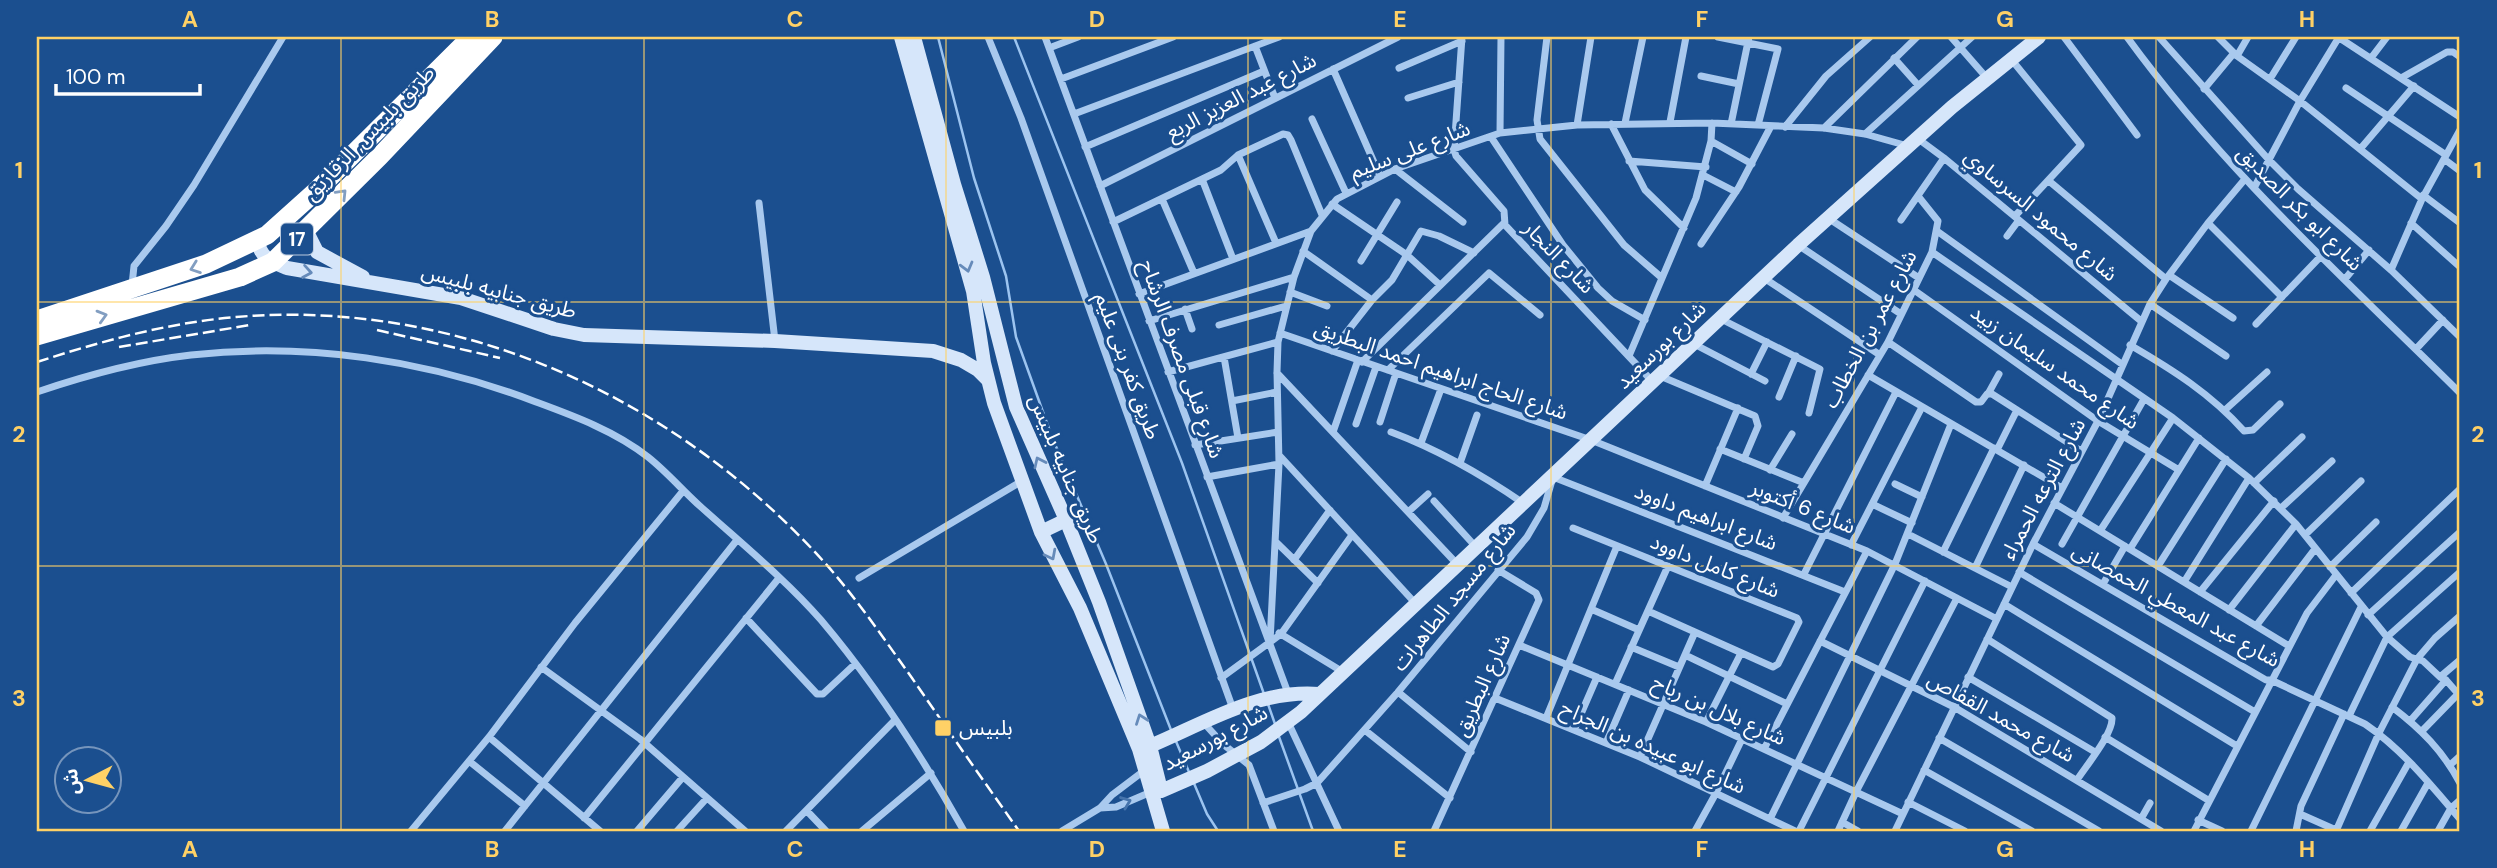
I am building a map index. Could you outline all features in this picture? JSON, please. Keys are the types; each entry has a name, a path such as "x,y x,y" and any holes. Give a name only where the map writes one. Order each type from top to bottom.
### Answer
{"highway":[{"name":"طريق بلبيس, الزقازيق","path":"37,320 206,264 258,241 282,224 471,37"},
{"name":"طريق بلبيس, الزقازيق","path":"37,336 240,277 273,262 493,37"}],"main road":[{"name":"شارع بورسعيد","path":"1162,789 1207,771 1261,742 1287,722 1828,218 1912,142 2036,38"},
{"name":"طريق جنابيه بلبيس","path":"909,40 983,277 1002,362 1021,422 1066,520 1155,744 1165,812 1173,831"},
{"name":"طريق جنابيه بلبيس","path":"909,40 973,291 987,379 1041,532 1084,617 1146,769 1162,789 1163,831"},
{"name":"طريق جنابيه بلبيس","path":"306,230 317,252 370,281"},
{"path":"258,241 262,254 273,262"},
{"name":"طريق جنابيه بلبيس","path":"273,262 301,272 370,281 461,298 554,329 584,335 775,341 933,351 961,360 987,379"},
{"path":"984,363 990,360 1002,362"},
{"path":"1041,532 1066,520"},
{"name":"شارع بورسعيد","path":"1155,744 1239,707 1281,694 1319,694"}],"street":[{"path":"132,289 134,266 194,185 283,37"},
{"name":"طريق كفر بنى عليم","path":"988,37 1021,118 1221,678 1239,707"},
{"name":"شارع قبلى مصرف الرشاح","path":"1045,37 1267,644 1281,694"},
{"path":"1049,48 1078,37"},
{"path":"1061,79 1173,37"},
{"path":"1074,114 1255,46 1266,39 1279,37"},
{"name":"شارع عبد العزيز الربع","path":"1100,186 1398,37"},
{"path":"1500,133 1501,37"},
{"path":"1547,37 1537,130 1540,139 1607,225 1633,253 1662,278"},
{"path":"1577,125 1591,37"},
{"path":"1625,123 1643,37"},
{"path":"1670,122 1686,37"},
{"path":"1718,37 1749,40 1778,49 1758,125"},
{"path":"1785,127 1826,76 1870,37"},
{"path":"1824,128 1917,37"},
{"path":"1951,37 1986,78"},
{"path":"1865,134 1972,37"},
{"path":"2064,37 2137,135"},
{"name":"شارع ابو بكر الصديق","path":"2127,37 2163,85 2245,179 2460,393"},
{"name":"شارع ابو بكر الصديق","path":"2159,37 2298,189 2391,270 2460,337"},
{"path":"2218,37 2236,55 2460,223"},
{"path":"2204,89 2236,55 2248,37"},
{"path":"2270,79 2296,37"},
{"path":"2371,58 2387,37"},
{"path":"2254,188 2300,101 2343,38 2460,117"},
{"path":"1399,68 1462,39 1454,150"},
{"path":"1731,124 1749,40"},
{"path":"1255,46 1275,98"},
{"path":"2401,78 2446,52 2453,52 2460,57"},
{"path":"1894,58 1918,85"},
{"path":"2007,236 2017,218 2079,150 2080,143 2011,59"},
{"path":"1333,69 1380,176"},
{"path":"1086,147 1265,71"},
{"path":"1701,76 1739,84"},
{"path":"1408,98 1459,82"},
{"path":"2361,148 2414,86"},
{"path":"2346,88 2445,157 2460,171"},
{"path":"1312,119 1346,193"},
{"name":"شارع على سليم","path":"1267,644 1271,631 1279,464 1278,342 1294,277 1311,231 1332,204 1346,193 1395,169 1500,133 1577,125 1670,122 1824,128 1912,142"},
{"path":"1629,356 1684,228 1704,171 1712,141 1713,123"},
{"path":"1611,124 1651,198 1684,228"},
{"path":"1701,244 1736,192 1771,126"},
{"path":"2391,270 2423,197 2460,130"},
{"path":"1113,222 1228,166 1238,155 1283,134 1288,135 1322,215"},
{"path":"1491,137 1563,245 1598,288 1612,301 1644,320"},
{"path":"1712,141 1752,164"},
{"name":"شارع محمود السرساوي","path":"1912,142 1944,158 2141,321"},
{"name":"شارع النجار","path":"1454,150 1458,159 1504,211 1504,223 1629,356 1656,379"},
{"path":"1238,155 1276,243"},
{"path":"1901,220 1944,158"},
{"path":"1629,161 1704,171 1736,192"},
{"path":"1395,169 1463,222"},
{"path":"1202,179 1233,259"},
{"name":"شارع الترعه الحمراء","path":"1895,831 2019,572 2098,421 2150,304 2208,223 2245,179"},
{"path":"2049,181 2167,277 2233,318"},
{"name":"شارع عمر بن الخطاب","path":"1783,518 1888,342 1931,253 1937,231 1936,217 1918,196"},
{"path":"1161,198 1194,273"},
{"path":"1361,261 1397,202"},
{"path":"759,203 775,341"},
{"path":"1332,204 1407,256 1440,285"},
{"path":"1828,218 1919,278"},
{"path":"1333,432 1360,361 1504,223"},
{"path":"2208,223 2282,297"},
{"path":"2411,223 2460,267"},
{"path":"1332,351 1372,299 1392,280 1423,230 1474,253"},
{"path":"1139,293 1311,231"},
{"path":"1937,231 2123,365"},
{"path":"1798,246 1901,314"},
{"path":"2345,279 2369,250"},
{"path":"1303,251 1372,299"},
{"path":"1931,253 2173,418 2274,501 2296,524 2387,637 2410,657 2423,661 2459,695 2422,731"},
{"path":"2256,324 2321,256"},
{"path":"1380,422 1392,372 1489,273 1540,315"},
{"path":"1149,321 1294,277"},
{"path":"1764,278 1880,355"},
{"name":"شارع محمد سليمان زبيد","path":"1914,290 2098,421 2179,470"},
{"path":"1290,292 1327,306"},
{"path":"2150,304 2227,356"},
{"path":"1219,325 1286,306"},
{"path":"1185,309 1192,330"},
{"path":"1720,318 1819,369 1810,413"},
{"path":"2416,349 2442,320"},
{"name":"شارع الحاج ابراهيم احمد البطريق","path":"1280,333 1591,440"},
{"path":"1168,372 1278,342"},
{"path":"1751,374 1767,342"},
{"path":"1888,342 1976,402 1981,402 1988,394 1999,374"},
{"path":"1693,344 1765,381"},
{"path":"2130,345 2200,388 2244,431 2249,431 2280,404"},
{"path":"37,392 120,367 193,355 294,352 340,354 456,375 584,420 647,457 820,619 895,720 931,773 964,831"},
{"path":"1779,397 1796,356"},
{"path":"1224,357 1238,438"},
{"path":"1356,424 1376,367"},
{"path":"1277,372 1458,565"},
{"path":"2225,410 2267,372"},
{"path":"1868,376 2062,488"},
{"path":"1656,379 1755,416 1758,426 1744,459"},
{"path":"1421,443 1441,389"},
{"path":"1232,401 1277,392"},
{"path":"1804,575 1896,392"},
{"path":"1988,394 2081,452"},
{"path":"2062,544 2144,399"},
{"path":"1850,545 1922,407"},
{"path":"1705,486 1738,408"},
{"path":"1943,552 2017,410"},
{"path":"1460,463 1477,415"},
{"path":"2100,531 2173,418"},
{"path":"1769,819 1895,564 1951,424"},
{"path":"1195,445 1278,432"},
{"path":"1391,432 1421,443 1460,463 1524,504"},
{"path":"1770,470 1792,434"},
{"path":"2184,582 2252,481 2302,437"},
{"path":"2103,584 2199,438"},
{"name":"شارع 6 أكتوبر","path":"1591,440 1867,551 1997,619"},
{"path":"1720,449 1804,483"},
{"path":"1279,454 1416,604"},
{"path":"2158,566 2226,459"},
{"path":"2281,508 2332,461"},
{"path":"1207,477 1279,464"},
{"path":"1975,568 2024,465"},
{"name":"شارع مسجد الطاهرات","path":"1263,803 1313,785 1366,730 1536,523 1544,508 1553,477"},
{"name":"شارع ابراهيم داوود","path":"1553,477 1845,592"},
{"path":"859,578 1022,481"},
{"path":"2305,535 2361,481"},
{"path":"1895,484 1922,497"},
{"path":"2351,593 2460,489"},
{"path":"411,831 489,737 541,667 683,491"},
{"path":"1408,512 1428,494"},
{"path":"2200,592 2274,501"},
{"path":"1434,502 1476,548"},
{"path":"2054,503 2289,646"},
{"path":"1871,504 1912,523"},
{"path":"1294,560 1330,510"},
{"path":"2330,567 2376,522"},
{"path":"2229,610 2296,524"},
{"name":"شارع كامل داوود","path":"1573,528 1797,618 1799,624 1776,666 1741,653"},
{"path":"2368,615 2460,532"},
{"path":"1908,534 2012,587"},
{"path":"1221,678 1281,634 1352,535"},
{"path":"505,831 737,540"},
{"path":"1276,542 1318,583"},
{"name":"شارع عبد المعطي الحمصانى","path":"2033,544 2264,679 2315,699 2379,733 2460,819"},
{"path":"1546,718 1617,546"},
{"path":"2256,626 2315,549"},
{"path":"1764,749 1867,551"},
{"path":"1615,684 1668,566"},
{"name":"شارع البطريق","path":"1434,831 1539,600 1538,596 1498,570"},
{"path":"2019,572 2255,712"},
{"path":"2296,831 2302,803 2387,637 2460,572"},
{"path":"2194,831 2289,646 2311,608 2336,575"},
{"path":"584,818 643,742 779,578"},
{"path":"1797,831 1925,581"},
{"path":"1838,831 1957,598"},
{"path":"2004,604 2237,746"},
{"path":"2251,831 2361,607"},
{"path":"1591,608 1639,630"},
{"path":"1648,611 1741,653 1706,722"},
{"path":"2300,814 2336,831 2379,733 2417,659 2435,638 2460,616"},
{"path":"746,618 817,694 823,694 855,664"},
{"path":"1271,631 1281,634 1343,672"},
{"path":"1640,757 1695,632"},
{"path":"1987,639 2112,718 2113,724 2077,780"},
{"name":"شارع محمد القفاص","path":"1820,641 1954,707 2161,831"},
{"name":"شارع بلال بن رباح","path":"1519,645 1706,722 1903,814"},
{"path":"1631,647 1679,667"},
{"path":"1685,655 1787,704"},
{"path":"2410,721 2460,660"},
{"path":"541,667 643,742 740,830"},
{"path":"1574,730 1597,677"},
{"path":"1968,677 2095,752"},
{"path":"1606,743 1629,690"},
{"path":"1398,692 1471,752"},
{"name":"شارع ابو عبيده بن الجراح","path":"1495,698 1640,757 1797,831"},
{"path":"2392,707 2422,731 2451,765 2460,783"},
{"path":"786,831 895,720"},
{"path":"1287,722 1313,785 1339,831"},
{"path":"1197,725 1250,766 1274,831"},
{"path":"1366,730 1450,798"},
{"path":"489,737 600,831"},
{"path":"2105,737 2208,800"},
{"path":"1939,738 2099,831"},
{"path":"1695,831 1742,739"},
{"path":"2451,765 2460,756"},
{"path":"469,761 525,806"},
{"path":"2370,831 2409,762"},
{"path":"1062,831 1100,808 1146,769"},
{"path":"1924,770 2032,831"},
{"path":"862,831 931,773"},
{"path":"637,831 683,777"},
{"path":"2401,831 2428,783"},
{"path":"1100,808 1116,807 1162,789"},
{"path":"677,831 707,798"},
{"path":"2438,831 2451,808 2460,800"},
{"path":"1908,802 1965,831"},
{"path":"2141,819 2150,803"},
{"path":"807,811 826,831"},
{"path":"2198,820 2222,831"},
{"path":"1842,822 1858,831"}],"waterway":[{"path":"938,37 974,178 1006,276 1016,337 1052,437 1106,564 1171,730"},
{"path":"1014,37 1182,463 1264,694"},
{"path":"1268,704 1275,724"},
{"path":"1278,734 1313,831"},
{"path":"1175,739 1189,772"},
{"path":"1193,781 1207,814 1218,831"}],"railway":[{"path":"37,362 160,328 236,317 319,315 401,324 481,343 559,371 632,408 702,452 766,504 825,563 859,605 1019,831"},
{"path":"119,347 250,325"},
{"path":"377,330 500,358"}],"place":[{"name":"بلبيس","path":"943,728"}]}
